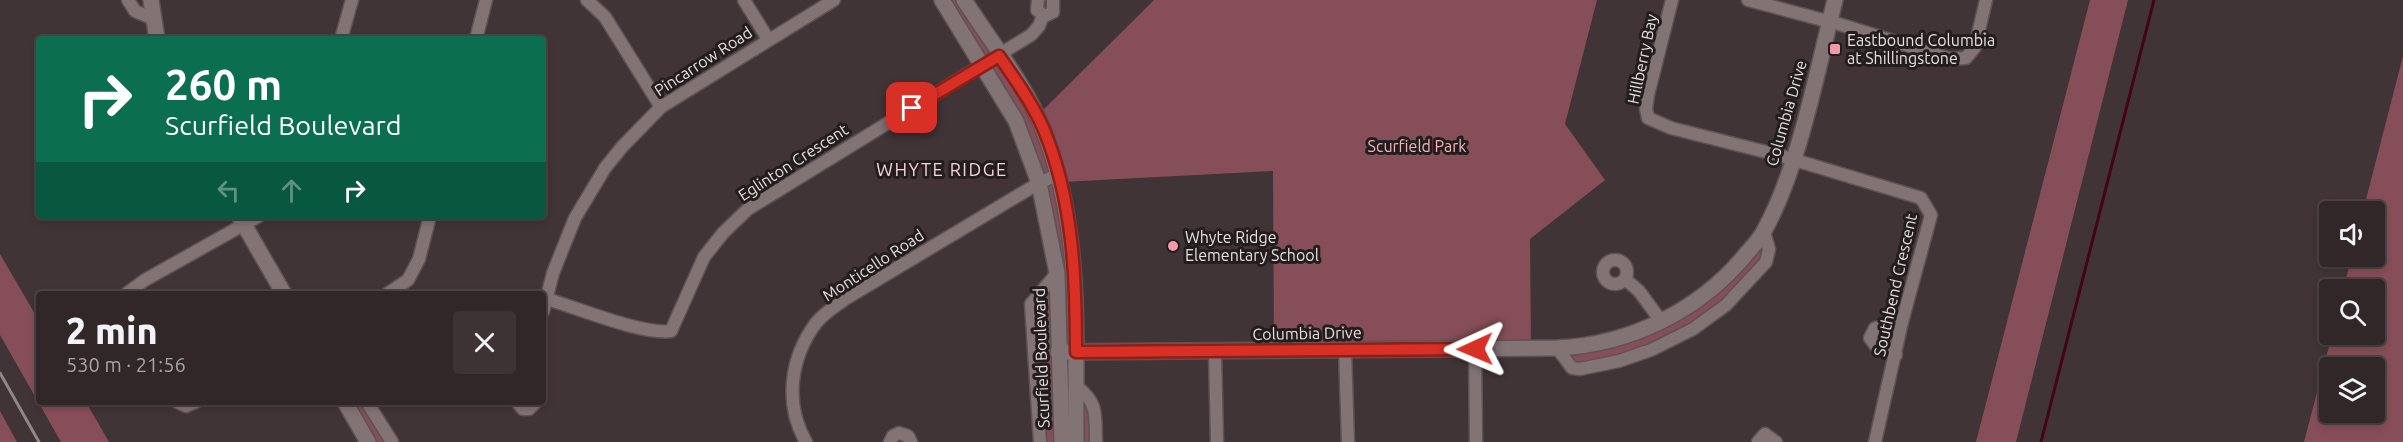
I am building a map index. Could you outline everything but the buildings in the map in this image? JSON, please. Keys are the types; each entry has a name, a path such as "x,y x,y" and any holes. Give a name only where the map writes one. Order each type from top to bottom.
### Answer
{"street":[{"path":"128,0 135,11 154,19"},
{"path":"151,0 157,36"},
{"path":"342,36 352,0"},
{"path":"477,36 486,0"},
{"path":"587,0 605,18 662,107"},
{"path":"744,0 768,39"},
{"name":"Pincarrow Road","path":"546,302 565,241 589,192 622,147 662,107 834,0"},
{"name":"Scurfield Boulevard","path":"942,0 1016,121 1039,183 1057,273 1062,442"},
{"name":"Scurfield Boulevard","path":"964,0 1024,93 1044,130 1059,174 1075,272 1076,442"},
{"path":"1038,0 1037,10 1043,15"},
{"name":"Eglinton Crescent","path":"547,299 643,329 660,333 671,331 704,257 723,233 748,209 1031,35 1039,26 1043,15 1053,12 1055,5 1053,0"},
{"name":"Hillberry Bay","path":"1672,0 1648,95 1646,109 1648,117 1671,128 1793,160"},
{"path":"1748,0 1830,21 1950,59 1966,58 1975,47 1986,0"},
{"name":"Columbia Drive","path":"1058,352 1557,348 1605,342 1661,321 1685,308 1710,290 1738,264 1764,232 1793,160 1835,0"},
{"name":"Southbend Crescent","path":"1793,160 1921,198 1931,215 1902,322 1875,442"},
{"name":"Monticello Road","path":"806,442 793,410 792,381 799,352 817,322 845,299 1039,183 1059,174"},
{"path":"392,291 408,280 419,259 429,219"},
{"path":"130,291 242,221 282,291"},
{"name":"Columbia Drive","path":"1557,348 1572,368 1580,369 1618,362 1652,350 1693,329 1726,305 1766,262 1769,249 1764,232"},
{"name":"Scurfield Boulevard","path":"1040,442 1031,304 1057,273"},
{"path":"1625,279 1639,291 1661,321"},
{"path":"1896,355 1876,346 1870,338 1875,328 1902,322"},
{"path":"1475,349 1476,442"},
{"path":"1345,350 1348,442"},
{"path":"1215,352 1217,442"},
{"name":"Scurfield Boulevard","path":"1076,386 1088,395 1095,409 1096,442"},
{"path":"347,405 368,442"},
{"path":"369,405 392,442"},
{"path":"520,405 523,409 530,409 533,405"},
{"path":"890,442 893,436 899,433 908,436 911,442"},
{"path":"1758,442 1765,434 1776,442"}],"green space":[{"name":"Scurfield Park","path":"942,0 964,0 1037,116 1154,0 1597,0 1565,124 1605,180 1530,239 1531,348 1274,351 1273,171 1062,182 1076,372 1088,395 1096,442 1040,442 1031,304 1057,273 1016,121"},
{"path":"2090,0 2128,0 2016,442 1976,442"},
{"path":"2403,56 2403,442 2304,442 2319,385 2319,423 2385,423 2385,357 2326,357 2329,345 2385,345 2385,279 2346,279 2349,267 2385,267 2385,201 2366,201"},
{"path":"1764,232 1766,262 1693,329 1580,369 1557,348 1581,347 1685,308"},
{"path":"0,254 36,316 36,398 0,335"},
{"path":"1902,322 1896,355 1885,351 1871,332"},
{"path":"40,405 88,405 109,442 61,442"},
{"path":"347,405 369,405 392,442 368,442"},
{"path":"0,411 17,442 0,442"}],"waterway":[{"path":"2041,442 2154,0"}],"railway":[{"path":"0,373 39,442"}],"place":[{"name":"Eastbound Columbia at Shillingstone","path":"1835,49"},
{"name":"Whyte Ridge Elementary School","path":"1173,246"}],"district":[{"name":"WHYTE RIDGE","path":"942,169"}],"route":[{"path":"912,108 999,56 1024,93 1044,130 1059,174 1075,272 1076,352 1475,349"}]}
